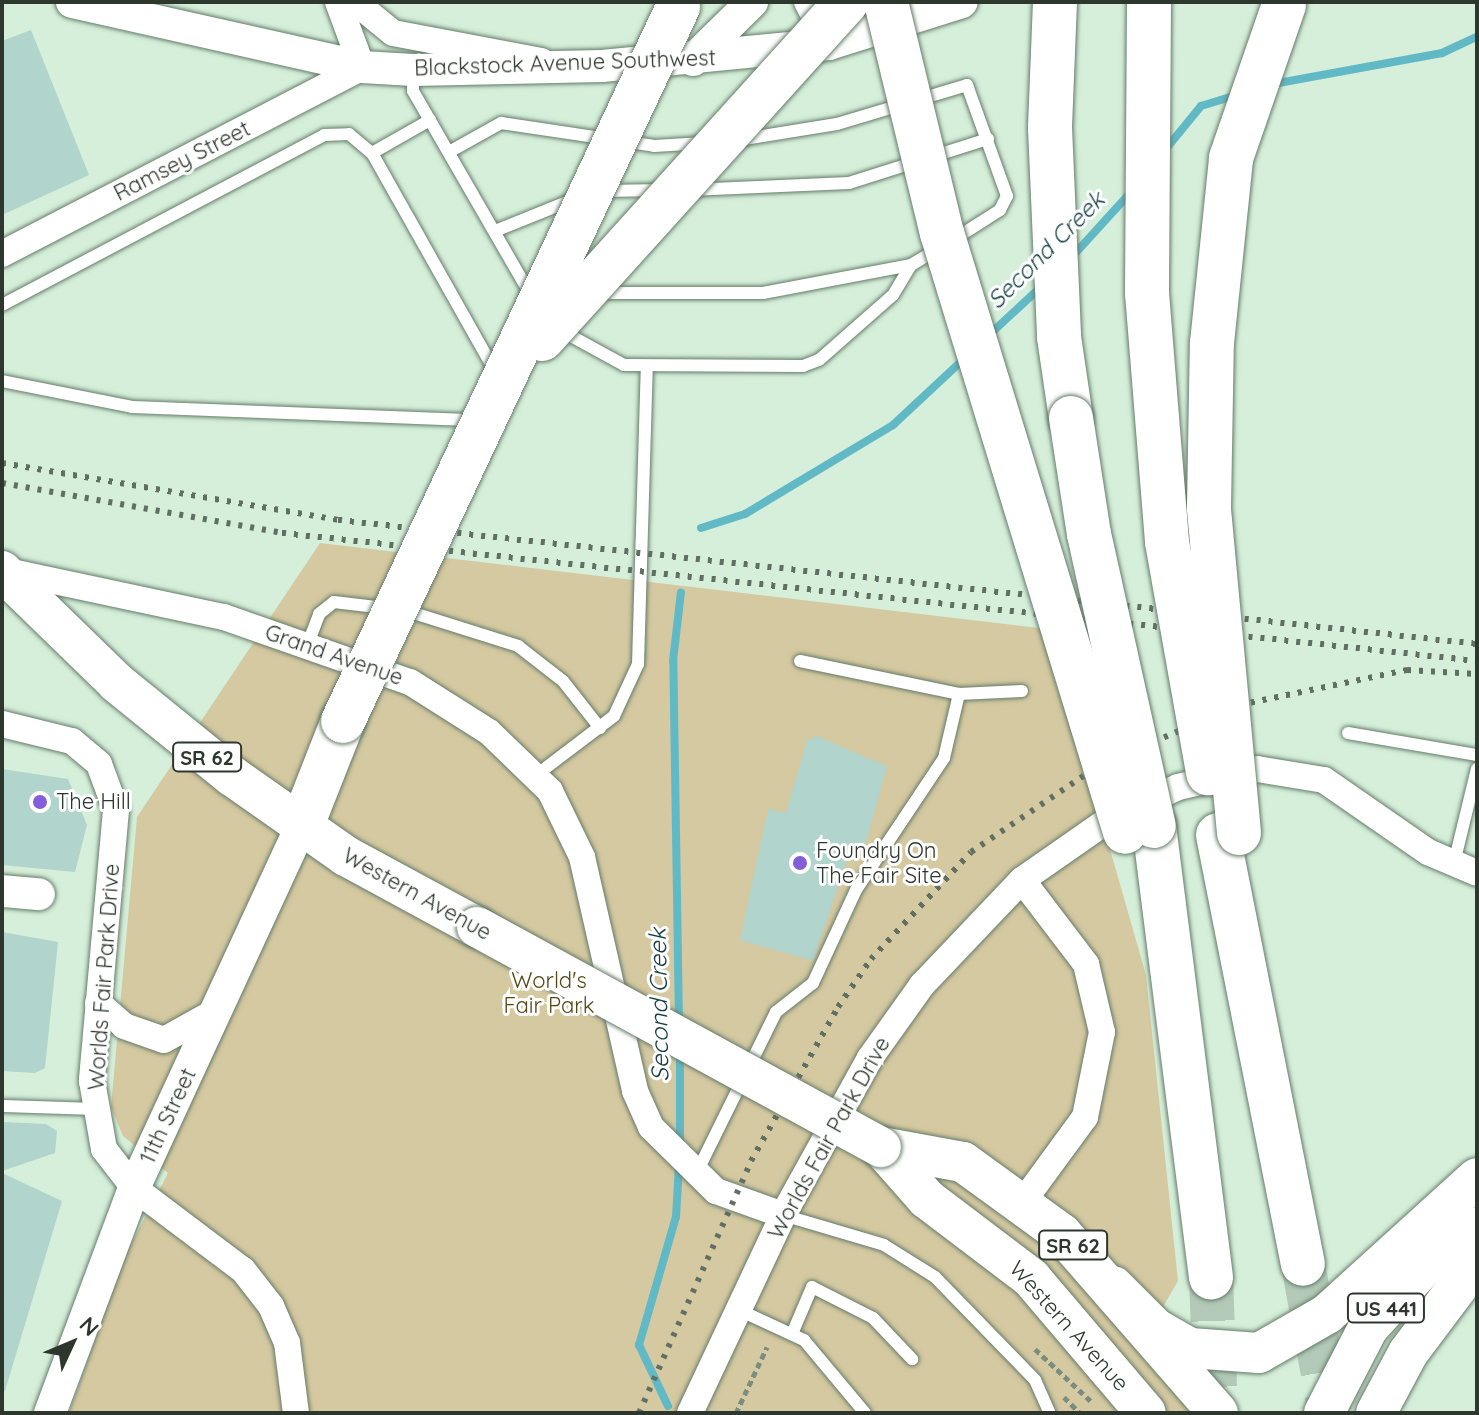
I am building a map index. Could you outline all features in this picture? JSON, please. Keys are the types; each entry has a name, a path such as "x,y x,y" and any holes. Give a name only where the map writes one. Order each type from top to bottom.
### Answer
{"highway":[{"path":"302,825 343,721 680,2"},
{"path":"465,462 530,354 598,269 846,2"},
{"path":"886,2 942,233 1140,829"},
{"path":"1055,2 1050,128 1059,337 1089,534 1140,829 1188,1067 1211,1277"},
{"path":"1149,2 1147,293 1167,542 1229,834 1252,982 1303,1264"},
{"path":"1229,834 1209,507 1212,343 1231,158 1285,2"}],"main road":[{"name":"Western Avenue","path":"2,571 117,683 302,825 429,900 881,1147 963,1162 1022,1203 1113,1286 1218,1413"},
{"name":"Western Avenue","path":"881,1147 927,1199 989,1241 1067,1318 1146,1413"},
{"path":"1113,1286 1155,1328 1190,1348 1259,1353 1327,1314 1477,1178"},
{"path":"989,1241 1022,1203"},
{"name":"US 441","path":"1324,1413 1368,1328 1439,1250 1477,1227"},
{"name":"US 441","path":"1376,1413 1408,1353 1477,1261"}],"street":[{"name":"Blackstock Avenue Southwest","path":"72,2 362,67 413,70 568,67 693,60 829,44 962,2"},
{"path":"338,2 362,67"},
{"path":"355,2 393,33 568,67"},
{"path":"693,60 752,2"},
{"path":"807,2 829,44"},
{"name":"Ramsey Street","path":"2,254 362,67"},
{"name":"Grand Avenue","path":"2,571 224,617 410,682 489,732 550,791 582,857 635,1091 651,1127 716,1191 783,1215"},
{"name":"Worlds Fair Park Drive","path":"2,724 72,741 99,764 116,810 98,1003 97,1109 104,1149 134,1188 243,1270 271,1306 296,1383 296,1413"},
{"name":"Worlds Fair Park Drive","path":"690,1413 783,1215 870,1058 932,974 1022,880 1105,822 1178,787 1257,769 1335,786 1465,868"},
{"name":"11th Street","path":"50,1413 134,1188 302,825"},
{"path":"1022,880 1076,944 1095,987 1102,1032 1085,1117 1022,1203"},
{"path":"2,891 39,894"},
{"path":"98,1003 124,1026 164,1040 218,1010"}],"lane":[{"path":"413,70 413,91 546,319 589,350 647,368 819,360 893,295 911,265"},
{"path":"449,152 501,123 654,146 781,137 967,85 1007,196 1000,210 911,265 763,293 557,291 534,299"},
{"path":"372,153 430,120"},
{"path":"2,305 324,135 349,134 372,153 495,360 489,387 464,426 132,407 2,381"},
{"path":"495,231 609,189 849,183 988,139"},
{"path":"535,776 600,728 628,694 638,664 647,368"},
{"path":"307,646 319,614 334,602 415,612 541,660 600,728"},
{"path":"800,661 959,694 1022,691"},
{"path":"693,1171 776,1012 813,983 856,890 944,758 959,694"},
{"path":"1348,733 1477,755"},
{"path":"1465,868 1477,769"},
{"path":"2,1106 97,1109"},
{"path":"783,1215 884,1245 935,1277 1035,1380 1050,1413"},
{"path":"792,1334 812,1287 873,1318 912,1359"},
{"path":"739,1310 792,1334 816,1351 865,1413"}],"path":[{"path":"736,1413 767,1347"},
{"path":"1035,1349 1080,1395"},
{"path":"1067,1399 1080,1413"}],"green space":[{"name":"World's Fair Park","path":"320,543 1047,629 1146,975 1178,1281 1164,1305 1194,1413 69,1413 125,1256 168,1173 123,1136 111,1107 137,817"}],"building":[{"path":"31,30 89,175 2,215 2,41"},
{"name":"Foundry On The Fair Site","path":"816,736 887,766 865,846 853,842 813,961 740,940 768,809 786,813 807,741"},
{"name":"The Hill","path":"2,769 68,779 87,825 75,872 2,865"},
{"path":"2,932 58,942 45,1068 35,1073 2,1071"},
{"path":"2,1122 46,1124 57,1131 55,1153 2,1171"},
{"path":"2,1173 62,1201 5,1391 2,1390"}],"waterway":[{"name":"Second Creek","path":"1273,84 1442,53 1477,37"},
{"name":"Second Creek","path":"1165,150 1201,106 1237,95"},
{"name":"Second Creek","path":"1070,259 1131,192"},
{"name":"Second Creek","path":"989,335 1043,285"},
{"name":"Second Creek","path":"701,528 745,514 893,425 967,356"},
{"name":"Second Creek","path":"679,1023 673,661 681,592"},
{"name":"Second Creek","path":"680,1053 680,1147"},
{"name":"Second Creek","path":"668,1406 639,1345 676,1217 679,1165"}],"tunnel":[{"path":"1303,1264 1330,1413"},
{"path":"1211,1277 1216,1413"}],"railway":[{"path":"2,463 338,520 1477,644"},
{"path":"2,483 282,533 1477,661"},
{"path":"639,1413 751,1161 838,1007 871,959 971,852 1098,766 1239,705 1407,670 1477,674"}],"place":[{"name":"The Hill","path":"40,802"},
{"name":"Foundry On The Fair Site","path":"800,863"}]}
